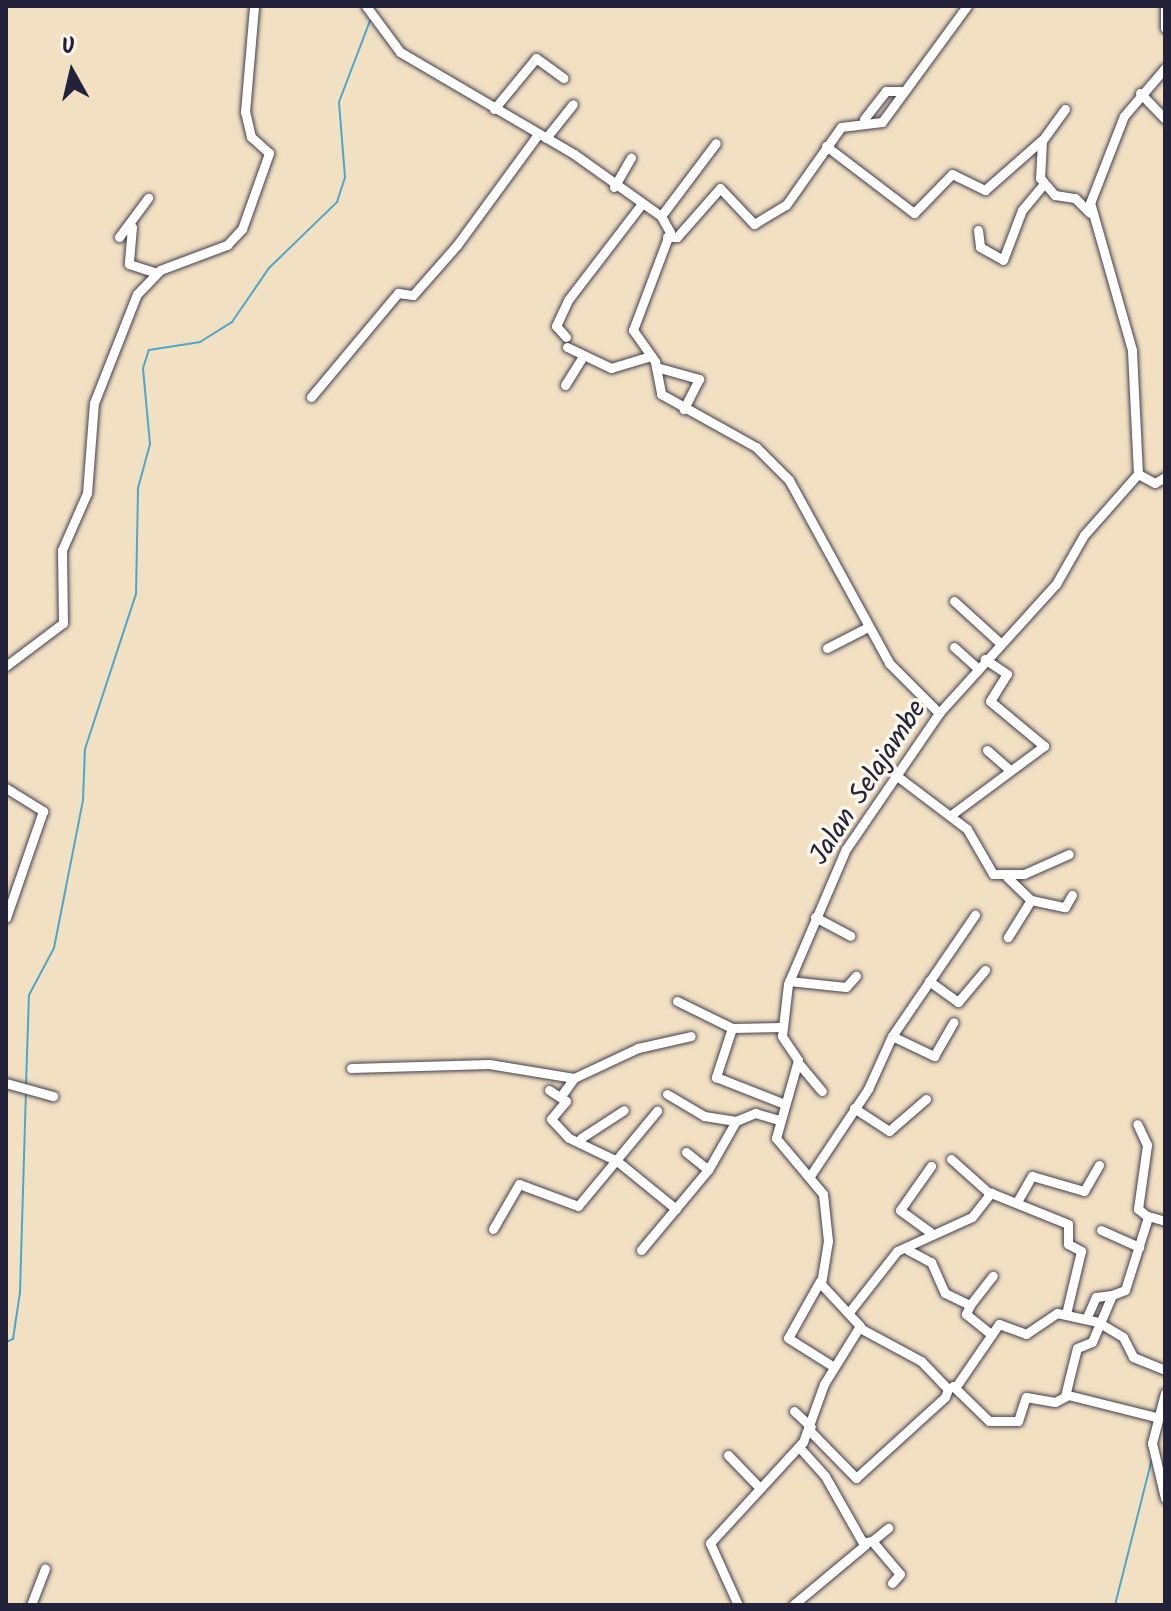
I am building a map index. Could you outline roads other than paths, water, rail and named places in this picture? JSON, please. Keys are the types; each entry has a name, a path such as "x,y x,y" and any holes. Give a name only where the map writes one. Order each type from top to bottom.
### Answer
{"street":[{"path":"6,666 63,623 62,550 87,493 94,403 134,301 156,273 227,245 242,229 270,151 251,137 245,112 254,6"},
{"path":"864,119 879,125 901,91 967,6"},
{"path":"1165,6 1165,28"},
{"path":"368,8 380,17 395,49 661,216 667,237 633,326 656,367 661,394 756,447 789,480 868,627 904,683 939,713"},
{"path":"494,109 537,58 564,78"},
{"path":"1165,68 1140,93 1094,182 1090,213 1132,350 1138,474 1155,483 1165,477"},
{"path":"667,237 677,237 720,188 757,223 801,189 841,127 864,119 886,91 901,91"},
{"path":"1140,93 1165,119"},
{"path":"311,397 398,293 413,295 457,245 541,138 573,104"},
{"path":"826,146 914,213 952,174 985,190 1043,139 1065,109"},
{"path":"978,230 980,247 1003,260 1022,210 1043,185 1043,139"},
{"path":"661,216 699,156 716,143"},
{"path":"614,187 631,158"},
{"path":"1043,185 1090,213"},
{"path":"119,237 132,227 148,198"},
{"path":"641,205 568,300 556,326 582,358 624,369 651,356"},
{"path":"132,227 129,264 156,273"},
{"path":"565,385 582,358"},
{"path":"656,367 699,379 684,409"},
{"name":"Jalan Selajambe","path":"782,1027 789,981 851,842 939,713 999,642 1056,584 1084,535 1138,474"},
{"path":"954,601 999,642"},
{"path":"827,648 868,627"},
{"path":"954,647 977,668"},
{"path":"951,815 1044,746 990,701 1007,674 985,659"},
{"path":"987,750 1009,769"},
{"path":"897,776 951,815 974,836 984,868 1007,877 1031,900 1065,907 1072,895"},
{"path":"6,788 43,814 6,918"},
{"path":"1007,877 1069,854"},
{"path":"1008,937 1031,900"},
{"path":"810,1176 854,1108 892,1036 975,915"},
{"path":"815,917 850,936"},
{"path":"929,981 958,1002 985,970"},
{"path":"789,981 846,987 856,976"},
{"path":"677,1001 732,1028 782,1027 797,1063 822,1091"},
{"path":"892,1036 934,1056 954,1022"},
{"path":"732,1028 716,1077 782,1103"},
{"path":"561,1096 574,1078 638,1048 691,1036"},
{"path":"797,1063 776,1119 778,1145 810,1176 826,1209 820,1281 788,1338 834,1367"},
{"path":"351,1068 489,1064 574,1078"},
{"path":"6,1083 53,1096"},
{"path":"549,1090 566,1102 551,1121 572,1140 581,1138 624,1110"},
{"path":"667,1094 704,1116 736,1121 755,1113 776,1119"},
{"path":"854,1108 889,1131 926,1099"},
{"path":"493,1229 517,1185 575,1207 657,1111"},
{"path":"641,1250 708,1170 736,1121"},
{"path":"1137,1124 1147,1145 1138,1209 1165,1221"},
{"path":"581,1138 617,1161 676,1209"},
{"path":"686,1152 708,1170"},
{"path":"951,1159 989,1193 1018,1200 1067,1222 1068,1244 1080,1249 1066,1314"},
{"path":"1018,1200 1032,1176 1084,1191 1099,1165"},
{"path":"930,1232 900,1210 931,1166"},
{"path":"850,1311 877,1271 930,1232 972,1217 989,1193"},
{"path":"1086,1319 1096,1297 1125,1290 1148,1216"},
{"path":"1101,1230 1139,1247"},
{"path":"908,1250 931,1262 945,1293 970,1305"},
{"path":"992,1335 966,1314 993,1276"},
{"path":"820,1281 850,1311 860,1328 921,1361 989,1421 1018,1421 1026,1397 1055,1402 1065,1396 1156,1417"},
{"path":"1065,1396 1076,1350 1092,1342 1112,1295"},
{"path":"794,1411 857,1478 952,1387 1001,1323 1026,1334 1066,1314 1098,1322 1123,1337 1133,1357 1165,1370"},
{"path":"738,1605 710,1545 799,1447 811,1429 834,1367 860,1328"},
{"path":"1165,1393 1156,1417 1153,1465 1165,1498"},
{"path":"799,1447 825,1476 868,1543 900,1574 892,1583"},
{"path":"728,1455 760,1488"},
{"path":"793,1605 888,1528"},
{"path":"31,1605 45,1569"}],"waterway":[{"path":"26,1085 29,995 54,948 83,800 85,749 136,594 138,488 150,444 143,368 149,350 200,342 232,322 269,268 337,202 345,177 339,102 370,21"},
{"path":"6,1342 13,1339 20,1292 26,1091"},
{"path":"1115,1605 1152,1459"}]}
